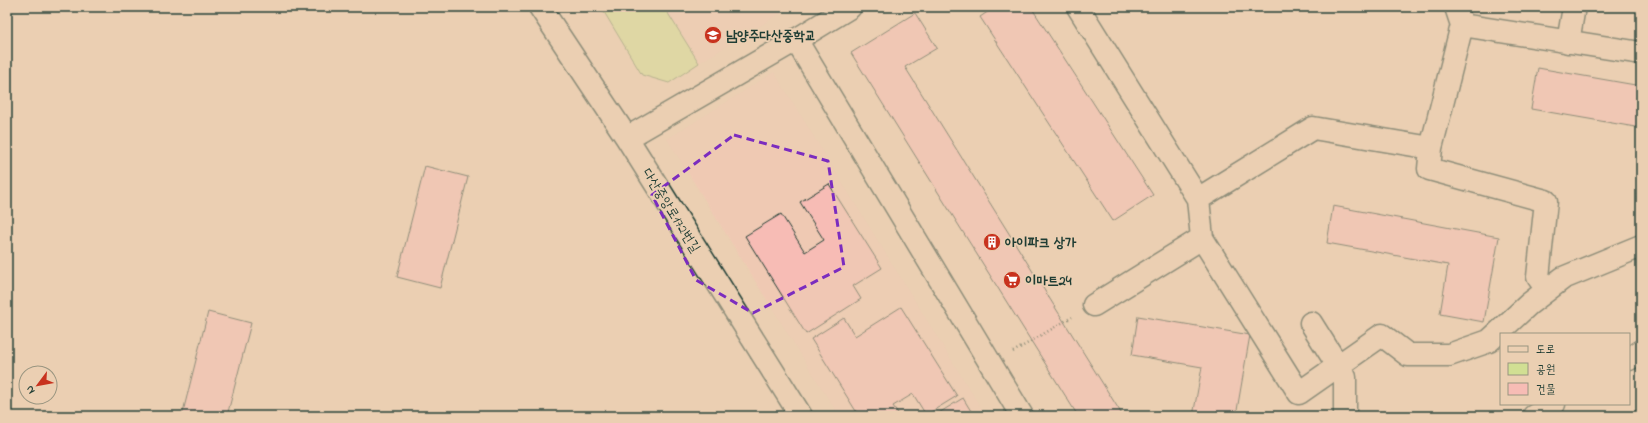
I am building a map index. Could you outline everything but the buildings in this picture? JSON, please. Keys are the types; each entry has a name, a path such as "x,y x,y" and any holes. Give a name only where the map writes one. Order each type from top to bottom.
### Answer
{"street":[{"name":"다산중앙로172번길","path":"540,7 627,138 800,416"},
{"path":"627,138 850,7"},
{"path":"1568,42 1574,7"},
{"path":"1080,8 1198,199 1202,238 1300,393 1382,335 1408,355 1449,355 1489,342 1529,304 1563,278 1641,246"},
{"path":"1547,290 1538,276 1546,201 1430,169 1431,148 1459,16 1568,42 1641,53"},
{"path":"796,40 1022,416"},
{"path":"1198,199 1313,128 1431,148"},
{"path":"1094,305 1202,238"},
{"path":"1311,322 1345,377 1345,416"},
{"path":"1630,358 1641,351"},
{"path":"1534,416 1552,405"}],"path":[{"path":"991,366 1094,305"}],"highlighted area":[{"path":"734,135 828,161 844,267 753,313 696,280 652,195"}],"shaded area":[{"name":"남양주다산중학교","path":"664,7 791,7 699,63"},
{"path":"774,72 986,416 839,416 667,139"}],"green space":[{"path":"601,7 664,7 699,63 669,83 642,75"}],"place":[{"name":"남양주다산중학교","path":"713,35"},
{"name":"아이파크 상가","path":"992,242"},
{"name":"이마트24","path":"1012,280"}]}
